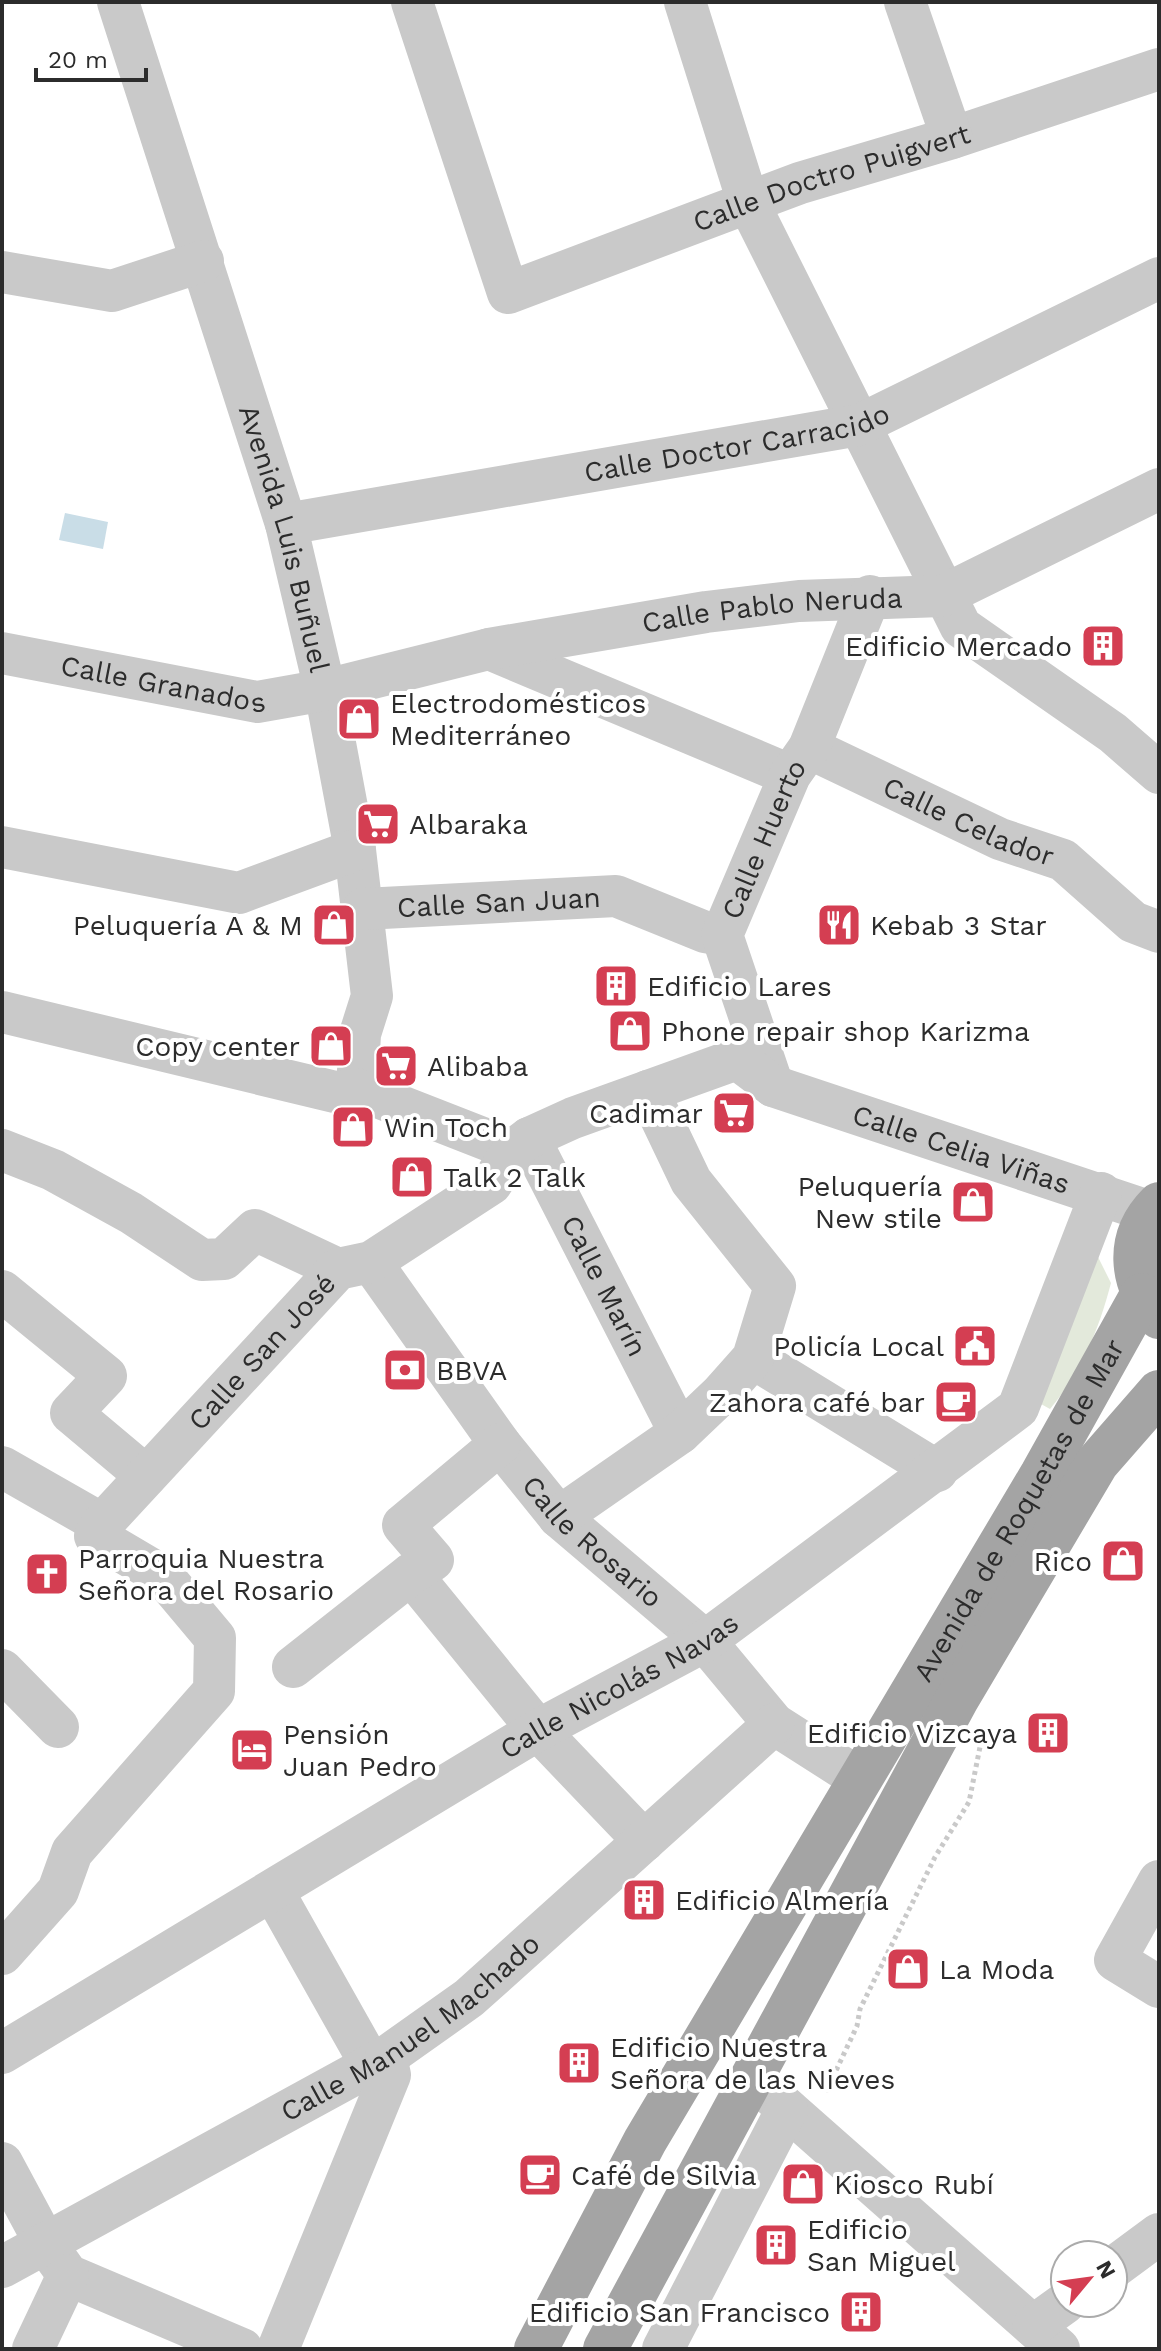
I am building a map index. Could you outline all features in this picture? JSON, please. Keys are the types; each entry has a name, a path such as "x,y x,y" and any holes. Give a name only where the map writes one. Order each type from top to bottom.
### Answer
{"main road":[{"path":"1151,1306 1135,1275 1134,1253 1140,1231 1155,1208"},
{"name":"Avenida de Roquetas de Mar","path":"536,2349 645,2141 1042,1474 1151,1306"},
{"name":"Avenida de Roquetas de Mar","path":"605,2349 964,1685 1097,1463 1159,1392"}],"street":[{"name":"Avenida Luis Buñuel","path":"118,2 286,524 325,690 355,850 372,996 360,1034 357,1089"},
{"name":"Calle Doctro Puigvert","path":"412,2 508,293 748,202 1159,69"},
{"path":"685,2 748,202 942,596 1159,489"},
{"path":"905,2 952,138"},
{"path":"2,272 112,291 203,261"},
{"name":"Calle Doctor Carracido","path":"286,524 859,425 1159,278"},
{"name":"Calle Pablo Neruda","path":"325,690 489,649 706,612 870,596 942,596 961,627 1113,733 1159,773"},
{"name":"Calle Huerto","path":"773,1086 722,935 870,596"},
{"name":"Calle Celador","path":"489,649 1063,860 1133,922 1159,932"},
{"name":"Calle Granados","path":"2,653 257,702 325,690"},
{"path":"2,847 239,893 355,850"},
{"name":"Calle San Juan","path":"363,909 616,896 705,932 722,935"},
{"path":"3,1013 335,1092 357,1089 521,1144 648,1091 691,1181 775,1286 753,1358 680,1433 559,1517"},
{"name":"Calle Celia Viñas","path":"648,1091 737,1059 773,1086 1155,1208"},
{"name":"Calle San José","path":"102,1524 354,1266 491,1184 521,1144"},
{"name":"Calle Marín","path":"521,1144 680,1433"},
{"path":"2,1150 53,1170 131,1213 202,1260 224,1259 255,1230 354,1266"},
{"name":"Calle Nicolás Navas","path":"2,2053 538,1730 705,1641 1018,1408 1101,1193"},
{"name":"Calle Rosario","path":"354,1266 559,1517 705,1641 774,1724 860,1779"},
{"path":"2,1291 106,1376 71,1413 146,1476"},
{"path":"753,1358 937,1471"},
{"path":"293,1667 433,1560 403,1525 500,1444"},
{"path":"2,1467 102,1524 95,1536 163,1576 215,1638 214,1691 72,1852 58,1891 2,1954"},
{"path":"411,1574 538,1730 644,1841"},
{"path":"2,1670 58,1727"},
{"name":"Calle Manuel Machado","path":"2,2267 56,2259 379,2061 469,1998 774,1724"},
{"path":"1159,1881 1115,1960 1159,1987"},
{"path":"273,1891 390,2075 278,2349"},
{"path":"752,2078 1052,2326"},
{"path":"663,2349 787,2109"},
{"path":"2,2163 56,2259 242,2349"},
{"path":"1129,2256 1159,2234"},
{"path":"33,2349 56,2259"}],"path":[{"path":"826,2092 857,2026 860,2009 935,1857"}],"shaded area":[{"path":"1097,1255 1111,1283 1106,1301 1080,1365 1050,1409 1041,1404"}],"water":[{"path":"65,513 108,522 103,549 59,540"}],"place":[{"name":"Edificio Mercado","path":"1103,646"},
{"name":"Electrodomésticos Mediterráneo","path":"359,719"},
{"name":"Albaraka","path":"378,824"},
{"name":"Peluquería A & M","path":"334,925"},
{"name":"Kebab 3 Star","path":"839,925"},
{"name":"Edificio Lares","path":"616,986"},
{"name":"Phone repair shop Karizma","path":"630,1031"},
{"name":"Copy center","path":"331,1046"},
{"name":"Alibaba","path":"396,1066"},
{"name":"Cadimar","path":"734,1113"},
{"name":"Win Toch","path":"353,1127"},
{"name":"Talk 2 Talk","path":"412,1177"},
{"name":"Peluquería New stile","path":"973,1202"},
{"name":"Policía Local","path":"975,1346"},
{"name":"BBVA","path":"405,1370"},
{"name":"Zahora café bar","path":"956,1402"},
{"name":"Rico","path":"1123,1561"},
{"name":"Parroquia Nuestra Señora del Rosario","path":"47,1574"},
{"name":"Edificio Vizcaya","path":"1048,1733"},
{"name":"Pensión Juan Pedro","path":"252,1750"},
{"name":"Edificio Almería","path":"644,1900"},
{"name":"La Moda","path":"908,1969"},
{"name":"Edificio Nuestra Señora de las Nieves","path":"579,2063"},
{"name":"Café de Silvia","path":"540,2175"},
{"name":"Kiosco Rubí","path":"803,2184"},
{"name":"Edificio San Miguel","path":"776,2245"},
{"name":"Edificio San Francisco","path":"861,2312"}]}
